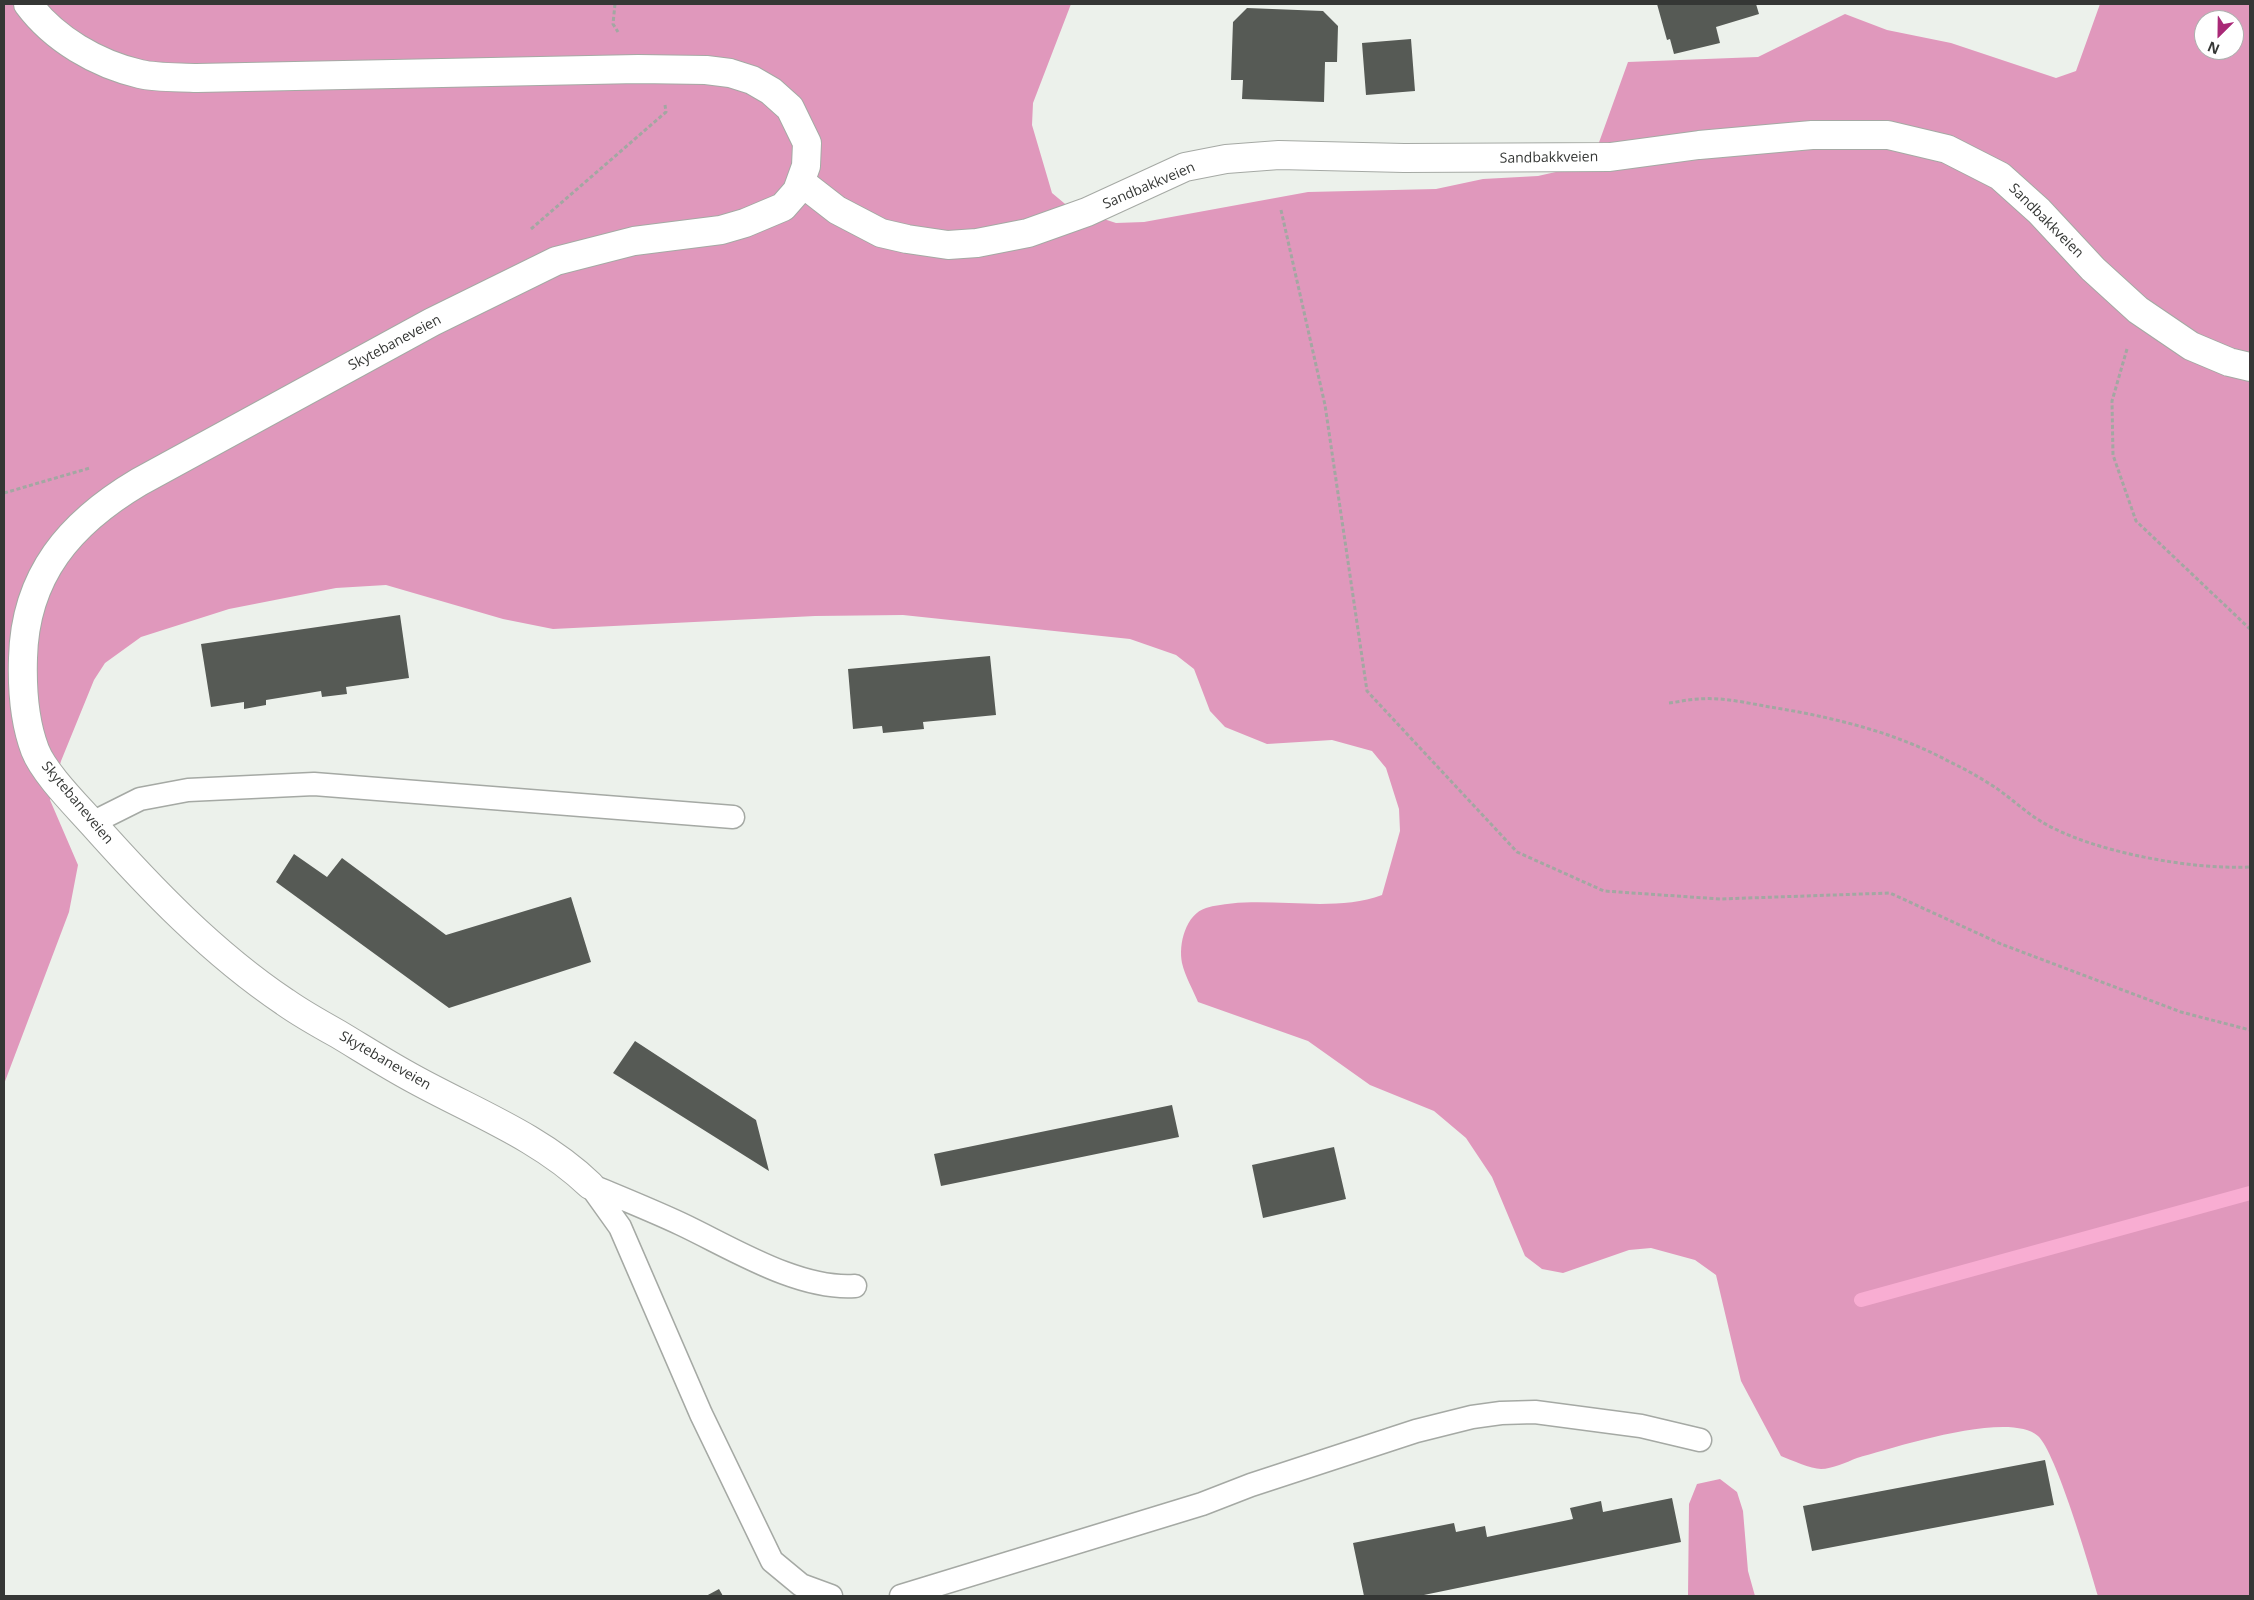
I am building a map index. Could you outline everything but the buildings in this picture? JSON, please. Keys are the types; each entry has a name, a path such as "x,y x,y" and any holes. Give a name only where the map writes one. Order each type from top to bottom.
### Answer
{"street":[{"name":"Skytebaneveien","path":"28,4 34,12 67,41 91,57 140,74 197,78 638,68 706,70 730,74 752,80 771,91 790,108 807,142 806,166 801,182 783,207 745,224 720,230 634,241 556,261 432,322 110,499 71,533 46,568 29,611 23,635 22,687 26,716 36,752 56,782 149,887 220,952 284,1002 414,1079 523,1135 572,1168 590,1185"},
{"name":"Sandbakkveien","path":"801,182 838,210 881,233 948,245 977,243 1028,233 1087,212 1186,167 1226,158 1279,155 1404,158 1610,157 1699,145 1812,135 1888,135 1947,149 2000,176 2039,211 2093,269 2138,310 2190,346 2229,362 2250,367"}],"lane":[{"path":"92,823 140,799 178,792 314,784 733,817"},
{"path":"590,1185 662,1215 789,1275 821,1284 855,1286"},
{"path":"590,1185 620,1227 701,1414 772,1562 800,1585 831,1596"},
{"path":"901,1596 1202,1504 1251,1485 1416,1431 1472,1417 1501,1413 1535,1412 1641,1426 1700,1440"}],"path":[{"path":"524,233 532,229 666,112 663,94 638,68"},
{"path":"1281,210 1326,405 1367,691 1517,852 1604,891 1720,899 1890,892 2000,944 2181,1012 2250,1030"},
{"path":"2138,310 2112,401 2113,455 2136,521 2250,629"},
{"path":"4,492 97,464"},
{"path":"1669,703 1700,699 1737,701 1870,728 1914,744 1949,761 1993,786 2042,822 2078,838 2122,852 2208,867 2250,867"}],"shaded area":[{"path":"4,4 1071,4 1033,103 1032,125 1052,193 1070,208 1116,223 1144,222 1308,192 1436,189 1483,179 1538,176 1582,166 1597,148 1628,62 1758,57 1845,14 1887,30 1951,43 2056,78 2076,71 2100,4 2250,4 2250,1596 2098,1596 2072,1511 2054,1464 2038,1436 2023,1429 2002,1427 1950,1434 1857,1458 1825,1469 1812,1468 1781,1456 1741,1381 1716,1275 1695,1260 1651,1248 1629,1250 1563,1273 1542,1269 1525,1256 1492,1177 1466,1138 1434,1111 1370,1085 1308,1041 1198,1002 1185,973 1181,955 1185,931 1193,916 1206,908 1227,904 1250,902 1340,903 1361,901 1382,895 1400,831 1399,809 1386,768 1372,751 1332,740 1267,744 1225,727 1210,711 1194,669 1176,655 1130,639 903,615 815,616 553,629 503,619 386,585 336,588 229,609 141,637 105,663 94,680 61,761 50,800 78,865 69,912 4,1084"},
{"path":"1720,1479 1737,1492 1743,1511 1748,1571 1755,1596 1688,1596 1689,1504 1697,1484"}],"waterway":[{"path":"1861,1300 2250,1193"}]}
